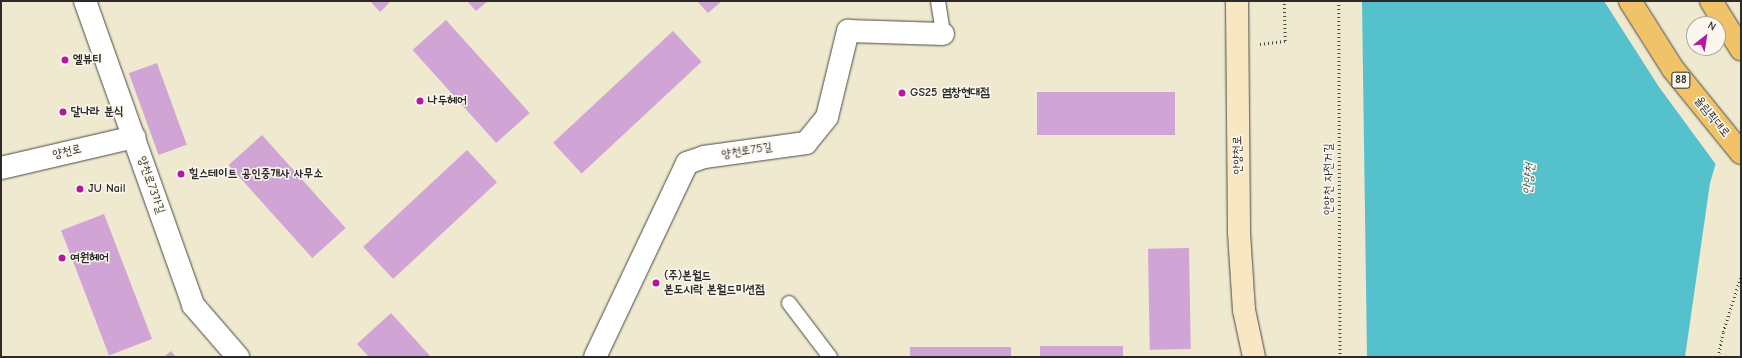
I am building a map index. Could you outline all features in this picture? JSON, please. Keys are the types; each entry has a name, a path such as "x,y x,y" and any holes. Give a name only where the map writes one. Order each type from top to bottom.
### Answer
{"highway":[{"name":"올림픽대로","path":"1630,1 1673,69 1741,153"},
{"path":"1711,1 1741,49"}],"main road":[{"name":"안양천로","path":"1237,1 1239,233 1244,310 1254,357"},
{"name":"안양천로","path":"1238,357 1244,310"}],"street":[{"name":"양천로73가길","path":"85,1 193,306 238,357"},
{"name":"양천로75길","path":"595,357 687,163 704,157 806,143 827,117 848,31 943,34"},
{"name":"양천로","path":"1,168 134,137"}],"lane":[{"path":"938,1 943,34"},
{"path":"789,303 830,357"}],"path":[{"path":"1237,46 1285,41 1284,1"},
{"name":"안양천 자전거길","path":"1339,1 1340,357"},
{"path":"1718,357 1723,332 1741,275"}],"water":[{"name":"안양천","path":"1362,1 1741,1 1741,78 1710,183 1685,357 1367,357"}],"pier":[{"path":"1604,1 1741,1 1741,85 1717,166 1659,87"}],"building":[{"path":"370,1 391,1 380,12"},
{"path":"467,1 488,1 476,11"},
{"path":"697,1 722,1 708,13"},
{"path":"446,20 530,113 496,143 413,50"},
{"path":"673,31 702,62 582,174 553,143"},
{"path":"157,63 187,145 159,155 129,73"},
{"path":"1037,92 1175,92 1175,135 1037,135"},
{"path":"262,135 346,228 312,258 229,165"},
{"path":"467,150 497,182 393,279 363,247"},
{"path":"104,214 152,339 109,356 61,230"},
{"path":"1189,248 1191,349 1150,350 1148,249"},
{"path":"391,313 431,357 369,357 357,344"},
{"path":"1040,346 1123,346 1123,357 1040,357"},
{"path":"910,347 1011,347 1011,357 910,357"},
{"path":"171,351 176,357 164,357"}],"place":[{"name":"엘뷰티","path":"65,60"},
{"name":"GS25 염창현대점","path":"902,93"},
{"name":"나두헤어","path":"420,101"},
{"name":"달나라 분식","path":"63,112"},
{"name":"힐스테이트 공인중개사 사무소","path":"181,174"},
{"name":"JU Nail","path":"80,189"},
{"name":"여원헤어","path":"62,258"},
{"name":"(주)본월드 본도시락 본월드미션점","path":"656,283"}]}
